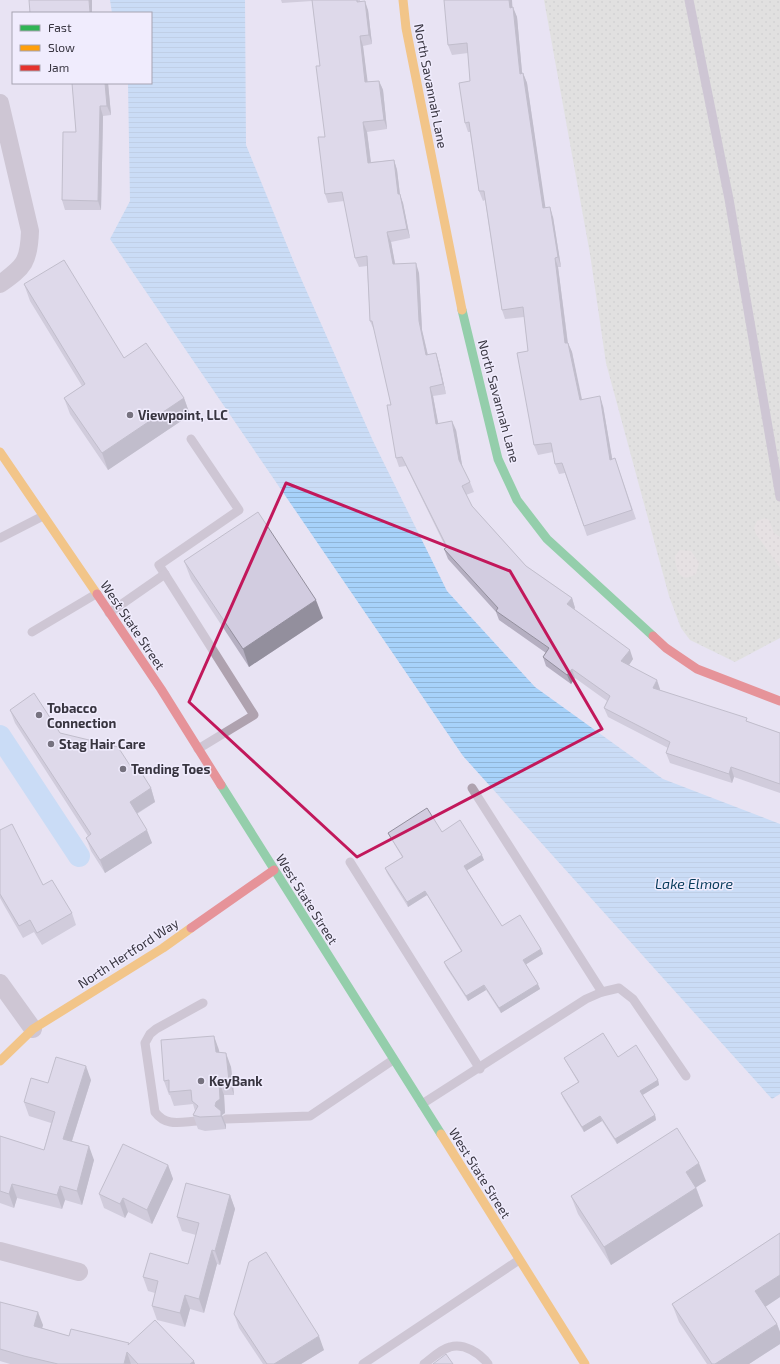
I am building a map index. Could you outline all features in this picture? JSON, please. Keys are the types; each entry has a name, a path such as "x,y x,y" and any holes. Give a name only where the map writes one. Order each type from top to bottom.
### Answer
{"street":[{"name":"North Savannah Lane","path":"403,0 406,28 466,328 498,459 517,500 546,538 666,648 697,669 780,701"},
{"path":"0,103 30,231 30,251 19,271 0,284"},
{"name":"West State Street","path":"0,452 161,690 585,1364"},
{"name":"North Hertford Way","path":"0,1062 33,1029 163,948 274,870"},
{"path":"0,983 33,1029"},
{"path":"0,1251 79,1272"}],"lane":[{"path":"689,0 730,207 780,497"},
{"path":"191,439 239,510 159,565 254,715 198,749"},
{"path":"0,538 44,516"},
{"path":"109,613 165,574"},
{"path":"32,632 96,594"},
{"path":"472,788 602,992"},
{"path":"350,862 480,1069"},
{"path":"422,1104 480,1069 586,999 602,992 619,988 633,999 686,1076"},
{"path":"197,1121 170,1123 160,1118 155,1112 145,1043 150,1034 156,1028 203,1003"},
{"path":"226,1119 310,1116 393,1060"},
{"path":"363,1364 519,1260"},
{"path":"424,1364 449,1347 459,1346 482,1356 488,1364"}],"highlighted area":[{"path":"286,483 510,571 602,729 357,857 189,702"}],"green space":[{"path":"544,0 780,0 780,638 735,662 690,640 681,628 669,596 606,363 590,254"}],"sand":[{"path":"765,518 769,520 774,533 780,537 780,568 756,534 754,528 757,521"},
{"path":"680,550 691,551 699,563 696,574 686,577 680,574 676,566 675,556"}],"water":[{"name":"Lake Elmore","path":"110,0 245,0 246,145 295,265 373,441 447,591 535,687 663,779 780,824 780,1094 772,1099 463,756 110,239 130,201 128,84 152,84 152,12 112,12"}],"building":[{"path":"29,0 89,0 90,12 30,12"},
{"path":"312,0 365,1 369,35 360,36 365,82 379,81 384,120 363,122 368,163 394,160 398,194 400,194 407,229 387,232 393,264 416,263 419,321 426,355 436,353 443,384 430,387 436,424 452,421 459,460 470,482 462,486 472,506 526,566 572,598 567,604 630,650 621,661 657,680 653,688 747,718 746,721 780,733 780,784 731,767 729,774 666,753 670,742 604,708 610,696 572,669 567,675 543,657 549,648 496,611 498,608 444,549 447,547 402,457 396,458 387,405 391,405 372,321 370,321 367,256 355,258 342,192 325,194 318,137 325,137 316,66 320,66"},
{"path":"444,0 509,0 510,8 513,7 520,74 523,73 543,208 550,207 558,257 555,258 565,343 568,343 580,400 600,396 610,460 615,458 632,510 584,526 562,463 555,464 551,443 534,445 517,353 528,351 523,307 502,310 484,191 479,191 469,122 465,123 459,83 470,81 467,43 448,45"},
{"path":"72,84 105,84 107,106 100,106 98,201 62,200 63,132 76,132"},
{"path":"64,260 124,358 146,343 184,398 102,453 64,398 85,384 24,284"},
{"path":"258,512 316,600 243,649 184,561"},
{"path":"34,693 60,733 118,747 131,767 136,764 151,788 130,802 147,830 100,860 86,838 91,834 10,710"},
{"path":"427,808 442,832 460,820 482,855 464,866 479,890 502,926 520,915 541,949 523,960 538,984 499,1008 484,985 466,996 444,962 462,951 425,891 407,902 385,868 403,857 388,833"},
{"path":"12,824 43,885 52,880 72,913 37,933 30,920 19,926 0,894 0,830"},
{"path":"603,1033 618,1057 636,1045 658,1080 640,1091 655,1115 615,1139 600,1116 582,1127 561,1093 579,1082 564,1058"},
{"name":"KeyBank","path":"214,1036 216,1052 226,1053 229,1081 219,1081 220,1099 216,1102 215,1106 221,1111 221,1116 200,1117 193,1115 198,1106 192,1101 191,1090 169,1092 169,1080 164,1081 161,1040"},
{"path":"56,1057 86,1066 63,1139 89,1146 77,1191 60,1186 57,1195 12,1184 9,1194 0,1191 0,1136 44,1150 55,1112 24,1102 31,1078 48,1083"},
{"path":"677,1128 699,1163 686,1172 696,1188 604,1247 571,1196"},
{"path":"123,1144 168,1165 147,1210 123,1198 120,1204 99,1194"},
{"path":"186,1183 230,1195 215,1251 212,1250 199,1299 185,1295 180,1313 152,1306 158,1281 143,1277 150,1253 188,1264 199,1223 177,1217"},
{"path":"780,1233 780,1275 755,1291 777,1324 715,1364 712,1364 672,1304"},
{"path":"266,1252 319,1336 274,1364 267,1364 234,1314 249,1262"},
{"path":"0,1302 38,1312 34,1326 69,1336 71,1329 129,1343 128,1345 155,1320 194,1361 190,1364 138,1364 127,1352 124,1364 58,1364 0,1349"},
{"path":"446,1354 453,1364 433,1364"}],"waterway":[{"path":"0,736 79,856"}],"traffic: fast":[{"path":"462,310 498,459 517,500 547,539 653,636"},
{"path":"221,785 441,1134"}],"traffic: slow":[{"path":"403,0 406,28 462,310"},
{"path":"0,452 97,594"},
{"path":"0,1061 33,1029 163,948 191,928"},
{"path":"441,1134 585,1364"}],"traffic: jam":[{"path":"97,594 161,689 221,785"},
{"path":"653,636 666,648 697,669 780,701"},
{"path":"191,928 274,870"}],"place":[{"name":"Viewpoint, LLC","path":"130,415"},
{"name":"Tobacco Connection","path":"39,715"},
{"name":"Stag Hair Care","path":"51,744"},
{"name":"Tending Toes","path":"123,769"},
{"name":"KeyBank","path":"201,1081"}]}
